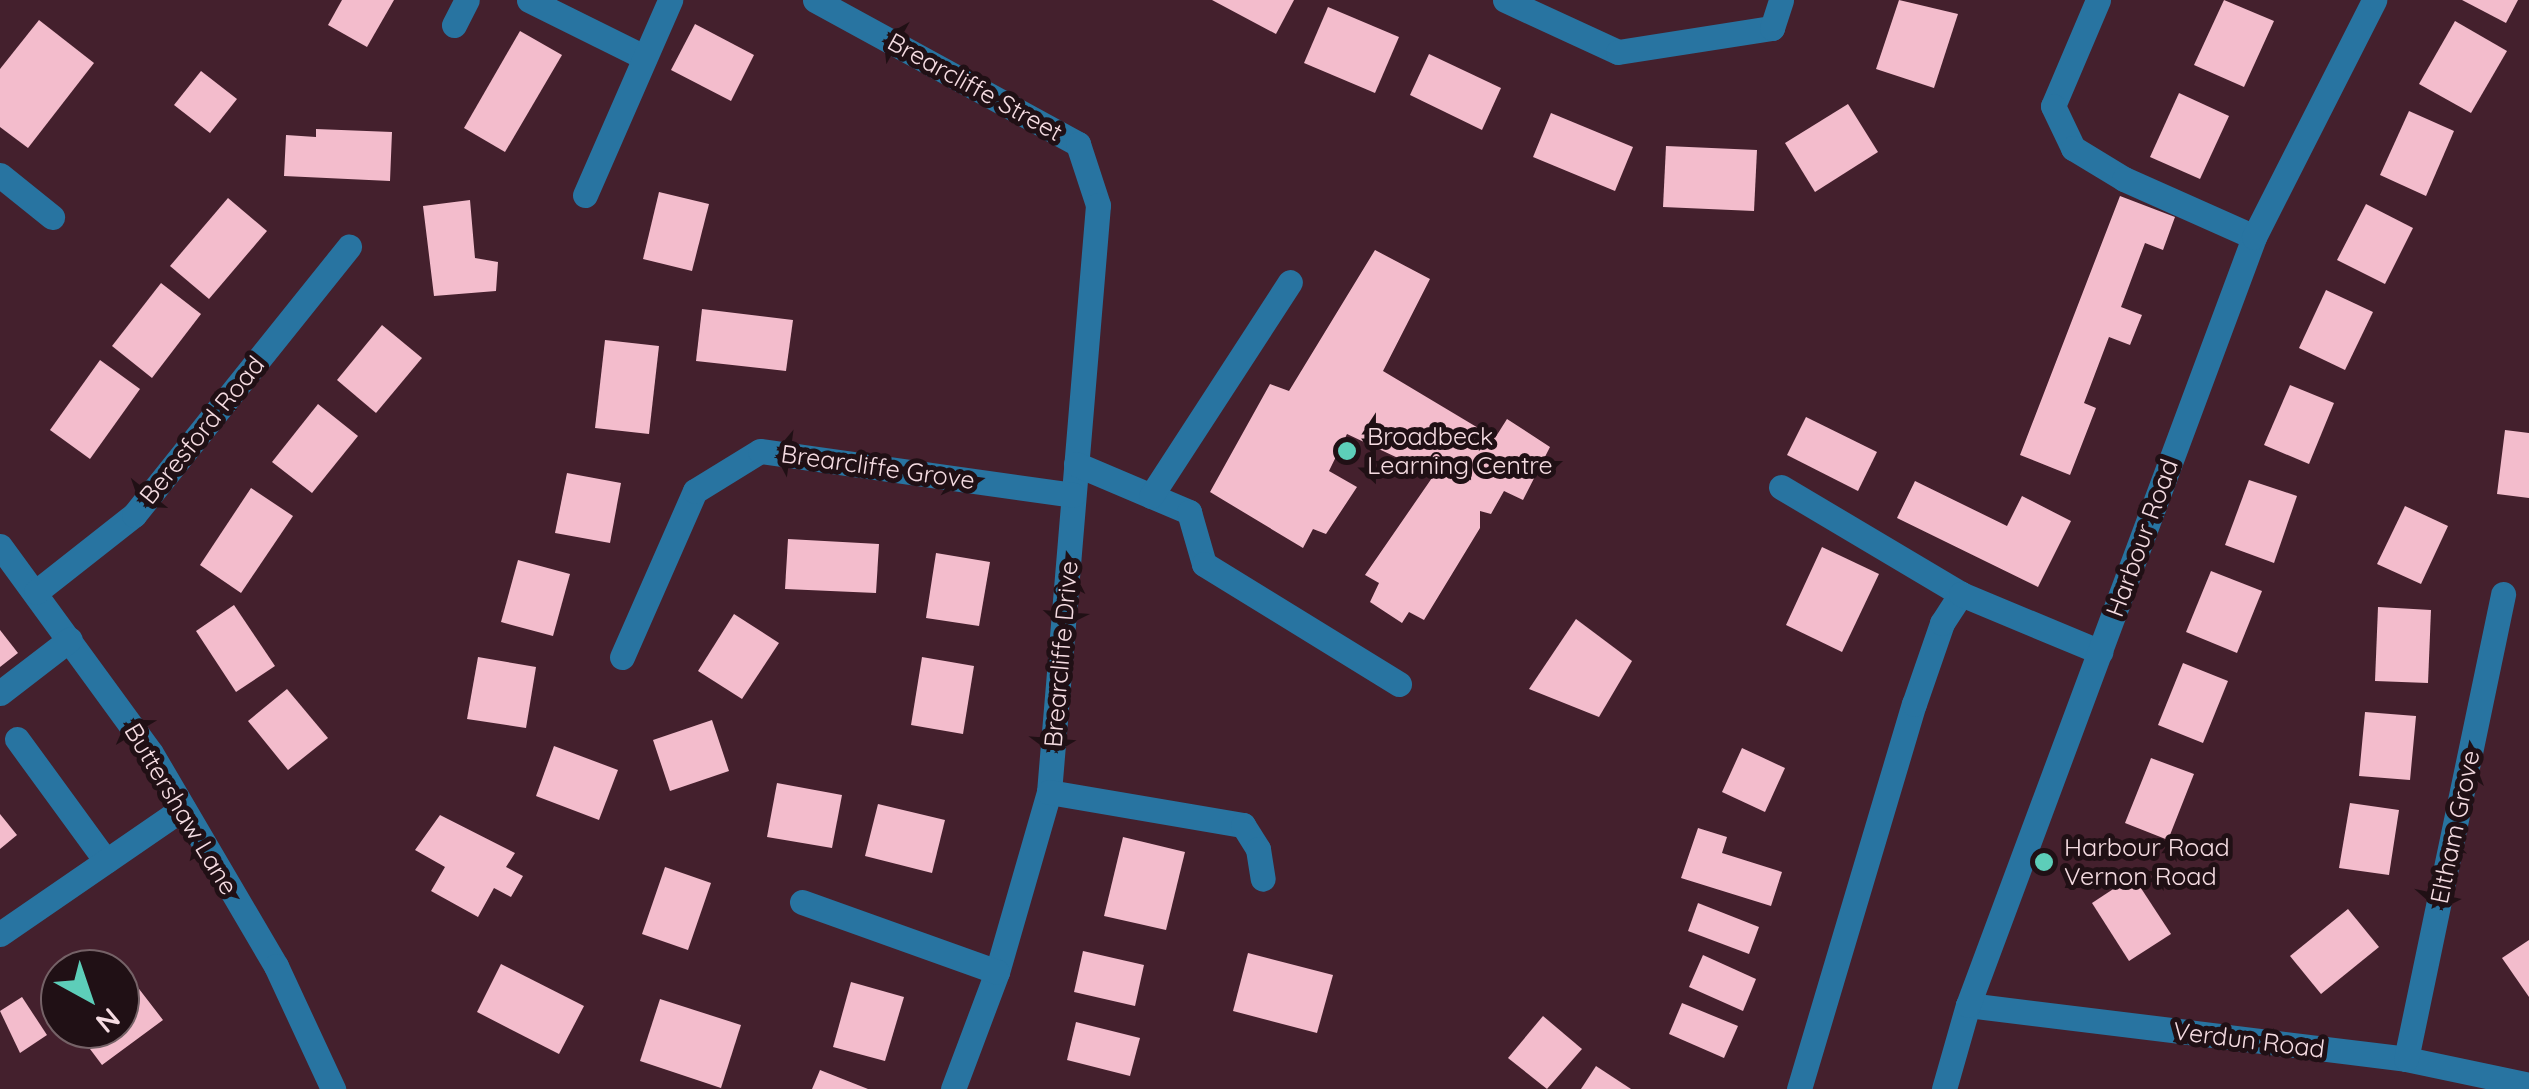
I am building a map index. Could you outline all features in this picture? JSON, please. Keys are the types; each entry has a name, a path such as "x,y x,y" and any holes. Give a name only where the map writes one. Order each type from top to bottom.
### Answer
{"street":[{"path":"454,26 467,0"},
{"path":"530,0 642,56"},
{"path":"585,194 642,56 670,0"},
{"name":"Brearcliffe Street","path":"815,0 1078,144 1098,205"},
{"path":"1506,0 1618,52 1772,28 1782,0"},
{"path":"2098,0 2052,106 2073,148 2124,179 2254,237"},
{"name":"Harbour Road","path":"1944,1089 1968,1005 2254,237 2374,0"},
{"path":"0,175 52,217"},
{"name":"Brearcliffe Drive","path":"954,1089 997,972 1050,792 1098,205"},
{"name":"Beresford Road","path":"36,592 134,514 349,247"},
{"path":"1151,496 1290,282"},
{"name":"Brearcliffe Grove","path":"622,657 695,491 760,451 1074,495"},
{"path":"1076,464 1189,512 1204,564 1399,684"},
{"path":"1781,487 1961,594 2100,652"},
{"name":"Buttershaw Lane","path":"0,546 70,639 183,808 276,966 334,1089"},
{"path":"1800,1089 1914,704 1942,622 1961,594"},
{"name":"Eltham Grove","path":"2406,1060 2503,594"},
{"path":"0,693 70,639"},
{"path":"16,738 106,860"},
{"path":"1050,792 1243,824 1258,849 1263,879"},
{"path":"0,934 183,808"},
{"path":"802,902 997,972"},
{"name":"Verdun Road","path":"1968,1005 2406,1060 2529,1085"}],"building":[{"path":"342,0 394,0 367,47 328,25"},
{"path":"1212,0 1294,0 1276,34"},
{"path":"1899,0 1958,14 1934,88 1876,69"},
{"path":"2224,0 2274,21 2244,87 2194,65"},
{"path":"2462,0 2518,0 2506,23"},
{"path":"1328,7 1399,37 1375,93 1304,63"},
{"path":"39,20 94,63 28,148 0,127 0,69"},
{"path":"2455,21 2507,51 2471,113 2419,84"},
{"path":"695,24 754,55 731,101 671,70"},
{"path":"520,31 562,55 505,152 464,128"},
{"path":"1429,54 1501,88 1482,130 1410,95"},
{"path":"201,71 237,99 210,133 174,105"},
{"path":"2179,93 2229,116 2200,179 2150,157"},
{"path":"1848,104 1878,152 1815,192 1785,143"},
{"path":"2409,111 2454,131 2426,196 2380,175"},
{"path":"1551,113 1633,147 1615,191 1533,157"},
{"path":"316,129 392,132 390,181 284,176 286,135 316,137"},
{"path":"1666,146 1757,150 1754,211 1663,207"},
{"path":"659,192 709,204 692,271 643,259"},
{"path":"2120,196 2175,217 2163,250 2145,243 2121,307 2142,315 2130,345 2109,337 2084,403 2096,408 2070,475 2020,455"},
{"path":"228,198 267,231 209,299 170,266"},
{"path":"470,200 475,258 498,262 496,291 434,296 423,206"},
{"path":"2366,204 2413,228 2385,284 2337,260"},
{"path":"1375,250 1430,279 1383,371 1495,438 1507,419 1550,447 1523,500 1504,491 1491,514 1480,511 1480,528 1424,620 1409,612 1402,623 1370,602 1379,583 1365,575 1434,475 1347,434 1329,471 1357,487 1326,534 1313,529 1303,548 1210,492 1270,384 1289,391"},
{"path":"161,283 201,314 152,378 112,346"},
{"path":"2326,290 2373,312 2345,370 2299,348"},
{"path":"702,309 793,320 786,371 696,361"},
{"path":"382,325 422,358 376,413 337,380"},
{"path":"605,340 659,346 649,434 595,428"},
{"path":"100,360 140,389 90,459 50,430"},
{"path":"2290,385 2334,403 2309,464 2264,445"},
{"path":"318,404 358,436 312,493 272,462"},
{"path":"1806,417 1877,452 1858,491 1787,455"},
{"path":"2505,430 2529,433 2529,498 2497,494"},
{"path":"567,473 621,483 610,543 555,533"},
{"path":"2249,480 2297,496 2274,563 2225,545"},
{"path":"1915,481 2007,526 2022,496 2071,521 2038,587 1897,518"},
{"path":"251,488 293,516 241,593 200,565"},
{"path":"2405,506 2448,526 2421,584 2377,564"},
{"path":"788,539 879,544 876,593 785,589"},
{"path":"1822,547 1879,574 1842,652 1786,625"},
{"path":"936,553 990,562 979,626 926,618"},
{"path":"518,560 570,574 553,636 501,622"},
{"path":"2211,571 2262,591 2237,653 2186,632"},
{"path":"234,605 275,666 236,692 196,631"},
{"path":"2378,607 2431,610 2428,683 2375,681"},
{"path":"734,614 779,643 742,699 698,671"},
{"path":"1576,619 1632,661 1599,717 1529,689"},
{"path":"0,630 18,653 0,667"},
{"path":"478,657 536,667 526,728 467,719"},
{"path":"922,657 974,666 963,734 911,725"},
{"path":"2183,663 2228,681 2203,743 2158,725"},
{"path":"287,689 328,738 288,770 248,721"},
{"path":"2365,712 2416,716 2410,780 2359,776"},
{"path":"712,720 729,771 670,791 653,740"},
{"path":"554,746 618,770 599,820 536,796"},
{"path":"1742,748 1785,768 1765,812 1722,792"},
{"path":"2151,758 2194,774 2168,840 2125,823"},
{"path":"777,783 842,795 832,848 767,837"},
{"path":"2350,803 2399,810 2389,875 2339,868"},
{"path":"878,804 945,820 932,873 865,856"},
{"path":"0,814 17,835 0,849"},
{"path":"440,815 515,853 506,867 523,876 511,897 494,888 478,917 431,891 445,867 415,850"},
{"path":"1698,828 1727,837 1722,853 1782,872 1771,906 1681,878"},
{"path":"1123,837 1185,852 1166,930 1104,916"},
{"path":"665,867 711,883 688,950 642,934"},
{"path":"2133,876 2171,934 2129,961 2092,903"},
{"path":"1698,903 1759,927 1749,954 1688,931"},
{"path":"2348,909 2379,947 2321,994 2290,956"},
{"path":"2529,940 2529,997 2502,958"},
{"path":"1083,951 1144,965 1135,1006 1074,992"},
{"path":"1248,953 1333,975 1317,1033 1233,1011"},
{"path":"1703,955 1756,979 1743,1011 1689,987"},
{"path":"501,964 584,1006 559,1054 477,1012"},
{"path":"851,982 904,997 885,1061 833,1047"},
{"path":"140,990 163,1020 140,1037"},
{"path":"22,997 40,1024 40,1040 20,1053 0,1011"},
{"path":"660,999 741,1025 721,1088 640,1061"},
{"path":"1682,1003 1738,1026 1724,1058 1669,1034"},
{"path":"1543,1016 1582,1049 1547,1089 1508,1058"},
{"path":"1076,1022 1140,1038 1130,1076 1067,1060"},
{"path":"90,1049 124,1049 102,1065"},
{"path":"1596,1066 1631,1089 1581,1089"},
{"path":"820,1070 868,1089 812,1089"}],"place":[{"name":"Broadbeck Learning Centre","path":"1347,451"},
{"name":"Harbour Road Vernon Road","path":"2044,862"}]}
